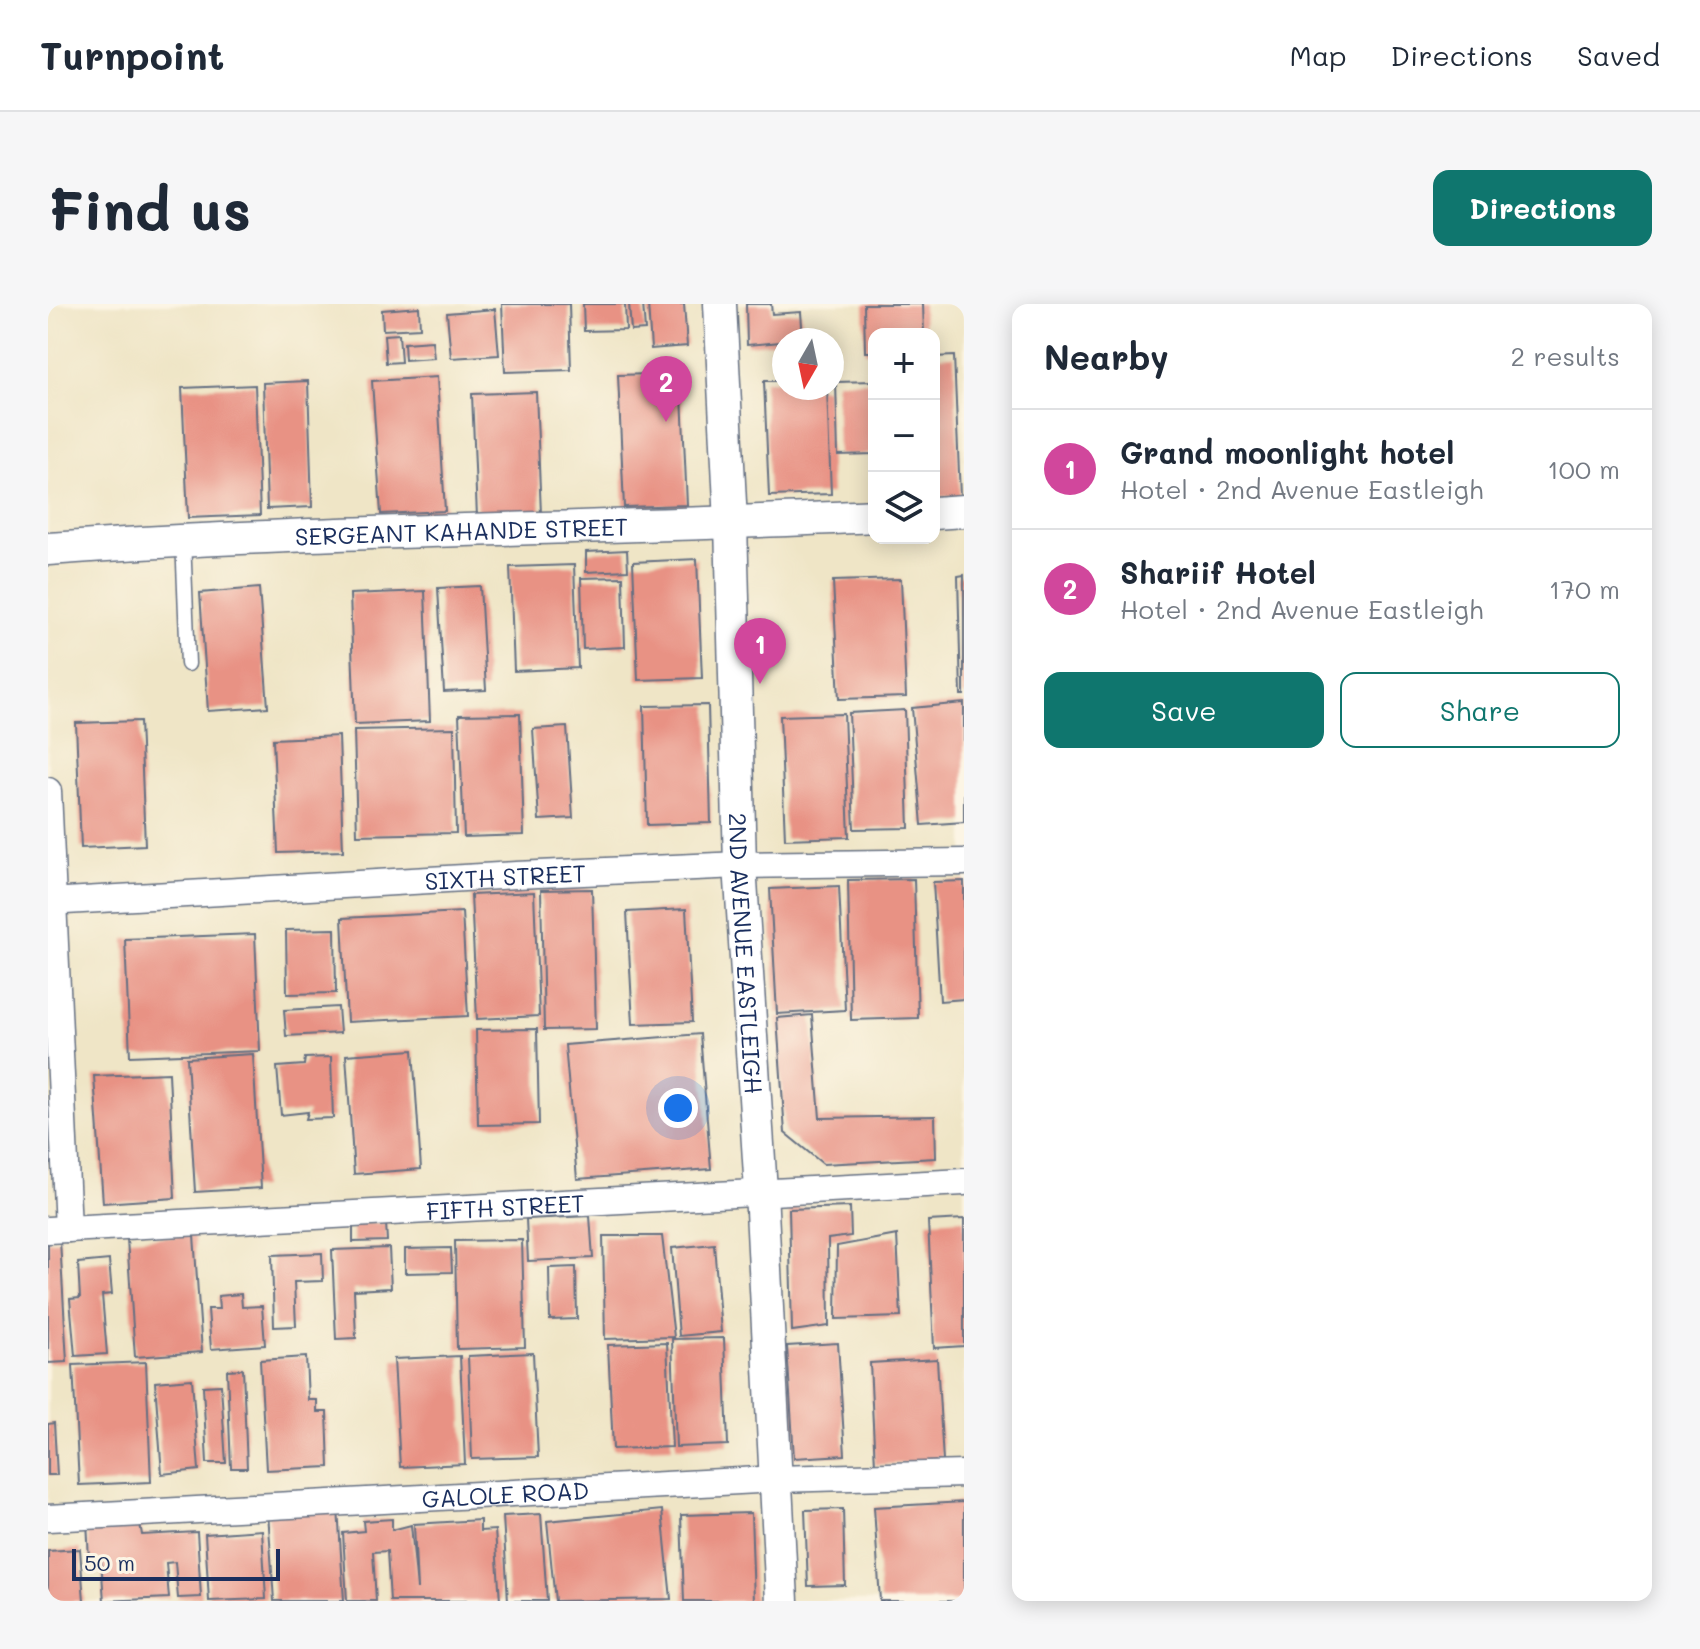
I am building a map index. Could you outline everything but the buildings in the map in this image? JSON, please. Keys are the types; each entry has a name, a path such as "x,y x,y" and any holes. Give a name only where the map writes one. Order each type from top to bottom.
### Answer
{"street":[{"name":"2ND AVENUE EASTLEIGH","path":"720,304 731,523 740,865 782,1601"},
{"path":"940,513 964,511"},
{"name":"SERGEANT KAHANDE STREET","path":"48,549 183,539 382,531 731,523 868,516"},
{"path":"48,791 58,1229"},
{"name":"SIXTH STREET","path":"51,902 740,865 964,862"},
{"name":"FIFTH STREET","path":"58,1229 964,1182"},
{"name":"GALOLE ROAD","path":"48,1518 776,1479 964,1474"}],"lane":[{"path":"183,539 188,664"}],"place":[{"name":"Shariif Hotel","path":"666,422"},
{"name":"Grand moonlight hotel","path":"760,684"}]}
